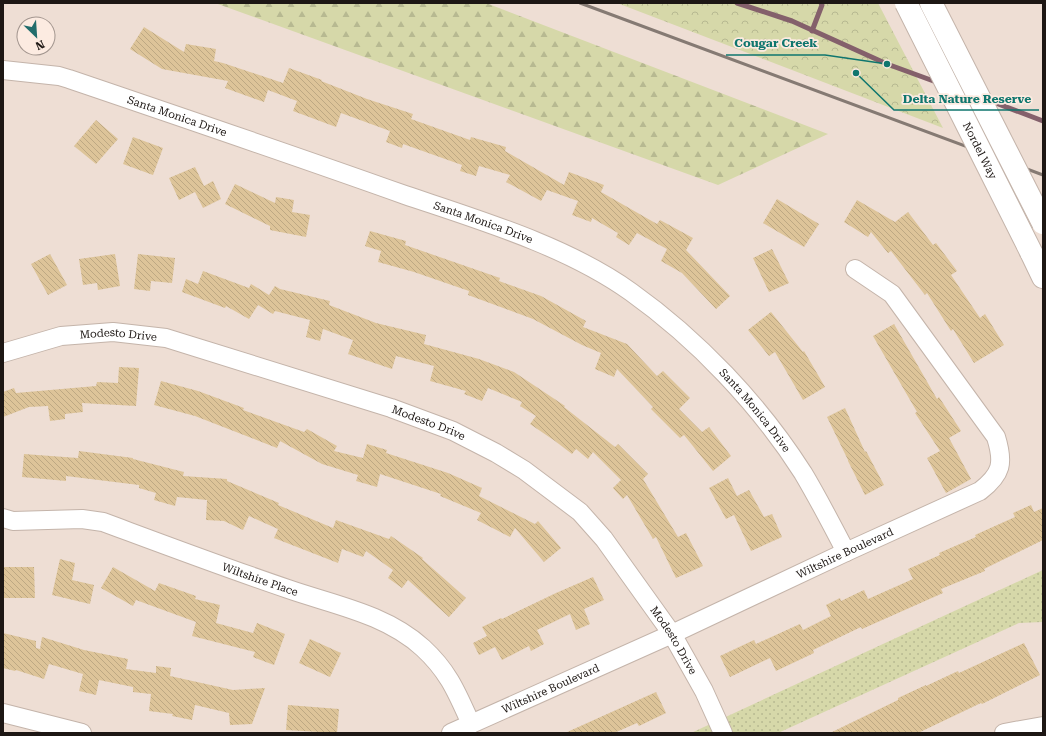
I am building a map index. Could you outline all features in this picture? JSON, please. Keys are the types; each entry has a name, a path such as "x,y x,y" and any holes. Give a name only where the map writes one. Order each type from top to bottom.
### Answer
{"main road":[{"name":"Nordel Way","path":"906,3 1043,277"},
{"name":"Nordel Way","path":"931,3 1043,223"}],"street":[{"name":"Santa Monica Drive","path":"3,70 59,76 273,148 554,249 593,269 629,291 668,321 704,353 736,386 764,419 802,473 846,552"},
{"name":"Wiltshire Boulevard","path":"451,733 672,634 980,491 992,482 1000,464 1000,451 996,438 892,294 855,269"},
{"name":"Modesto Drive","path":"3,353 60,336 113,332 166,338 392,408 453,431 496,453 524,470 580,512 604,539 672,634 704,691 724,733"},
{"name":"Wiltshire Place","path":"3,518 13,521 82,519 103,522 288,589 376,618 422,647 440,666 455,688 471,724"},
{"path":"3,713 82,733"},
{"path":"1004,733 1043,726"}],"green space":[{"path":"215,3 486,3 828,134 718,185"},
{"path":"617,3 878,3 943,128"},
{"path":"1043,570 1043,622 1019,623 778,733 691,733"}],"building":[{"path":"144,27 184,52 186,44 216,49 214,61 283,83 289,68 367,99 413,114 411,119 470,140 471,137 506,147 505,151 564,185 569,172 604,185 601,192 657,224 660,220 693,238 686,250 730,296 716,309 682,273 661,261 667,249 637,233 629,245 616,237 618,233 592,218 591,222 572,215 578,201 547,190 541,201 506,182 510,175 479,166 476,176 460,171 462,165 403,144 402,148 386,142 390,131 341,113 336,127 293,111 297,101 268,90 264,102 225,88 228,81 162,69 130,49"},
{"path":"96,120 118,139 96,164 74,146"},
{"path":"133,137 163,148 153,175 123,164"},
{"path":"195,167 204,186 213,181 221,199 203,208 195,192 179,200 169,178"},
{"path":"235,184 275,203 276,197 294,200 292,212 310,215 306,237 270,230 270,226 225,204"},
{"path":"777,199 819,224 804,247 763,223"},
{"path":"857,200 895,222 908,212 933,245 936,243 957,271 951,275 980,318 985,314 1004,345 974,363 953,329 951,331 927,293 925,295 891,251 888,253 871,232 868,237 844,222"},
{"path":"370,231 406,241 405,245 500,278 499,281 541,296 586,321 583,327 627,344 657,376 663,371 690,398 679,409 702,432 709,427 731,456 713,471 684,435 680,438 651,409 653,407 617,369 614,377 595,369 601,353 582,345 533,319 468,295 469,291 414,272 378,262 381,251 365,246"},
{"path":"772,249 789,283 769,292 753,258"},
{"path":"50,254 67,285 48,295 31,264"},
{"path":"115,254 120,286 98,290 97,283 83,285 79,259"},
{"path":"138,254 175,258 172,283 151,281 150,291 134,289"},
{"path":"203,271 249,288 251,284 269,295 275,286 280,289 330,301 329,305 376,323 426,335 424,344 479,359 514,372 565,406 564,407 615,447 618,444 648,474 643,479 678,537 686,533 703,566 676,578 656,537 653,539 627,495 623,499 613,488 621,480 593,452 588,459 576,449 572,454 530,424 536,416 520,406 522,402 488,388 482,401 464,394 466,391 430,381 434,366 396,356 392,369 348,354 353,340 323,329 320,341 306,337 310,320 275,311 273,314 258,305 249,319 226,306 225,308 182,292 186,279 198,284"},
{"path":"771,312 803,352 804,351 825,387 803,400 775,352 769,356 748,330"},
{"path":"894,324 937,399 939,397 961,431 949,438 971,479 946,493 927,458 940,451 915,413 917,412 873,336"},
{"path":"119,367 139,368 136,406 82,403 83,412 65,414 65,419 50,421 48,406 29,407 3,417 3,392 14,388 16,393 96,386 97,382 118,383"},
{"path":"161,381 198,391 244,408 243,410 304,432 307,429 337,446 334,451 363,458 367,444 387,450 386,453 448,473 482,488 479,496 535,524 538,521 561,548 544,562 515,528 510,537 477,520 481,513 440,496 441,494 380,474 377,487 356,481 358,475 322,464 280,441 277,448 195,416 154,405"},
{"path":"845,408 865,452 866,451 884,485 865,495 827,417"},
{"path":"79,451 133,458 184,472 183,476 227,479 227,481 279,503 278,505 333,528 336,520 389,539 391,536 423,558 422,559 466,598 449,617 408,580 402,588 388,578 393,570 366,551 363,557 342,549 338,563 274,538 278,529 249,516 243,530 224,521 206,520 207,500 177,497 175,506 154,500 156,493 139,488 139,485 66,476 66,481 22,477 24,454 78,458"},
{"path":"728,478 737,496 749,490 764,517 772,514 782,537 751,551 734,515 726,519 709,488"},
{"path":"1031,505 1034,512 1043,508 1043,540 984,569 985,571 941,589 943,593 862,629 861,627 813,650 814,653 776,671 770,658 730,677 720,656 754,640 756,644 800,624 803,630 831,616 826,605 840,598 841,601 864,590 868,599 913,579 908,569 940,555 939,553 976,537 975,535 1015,517 1013,513"},
{"path":"60,559 75,563 72,580 94,585 90,604 52,595"},
{"path":"3,567 34,567 35,598 3,598"},
{"path":"113,567 155,591 159,583 196,596 195,599 220,605 216,623 253,633 257,623 285,634 274,665 253,657 255,652 192,636 196,622 136,600 133,606 101,588"},
{"path":"593,577 604,600 584,609 590,624 576,630 570,614 537,630 544,644 531,651 529,646 502,660 495,647 479,655 473,643 487,636 482,627"},
{"path":"3,633 36,641 36,648 40,649 42,637 84,650 128,659 126,669 156,673 156,666 171,668 170,676 233,690 265,688 252,724 230,725 229,713 195,705 192,720 172,716 173,714 149,711 151,694 133,692 133,687 99,680 96,695 79,691 83,674 49,664 44,679 16,670 3,668"},
{"path":"310,639 341,653 330,677 299,663"},
{"path":"1024,643 1040,675 982,704 981,703 918,733 830,733 926,685 958,671 959,673"},
{"path":"656,692 666,713 639,726 637,723 614,733 565,733"},
{"path":"288,705 339,709 337,733 286,730"}],"waterway":[{"path":"737,3 792,21 887,64 939,83"},
{"path":"812,31 822,5 821,3"},
{"path":"988,100 1043,121"}],"railway":[{"path":"580,3 1043,175"}],"place":[{"name":"Cougar Creek","path":"887,64"},
{"name":"Delta Nature Reserve","path":"856,73"}]}
